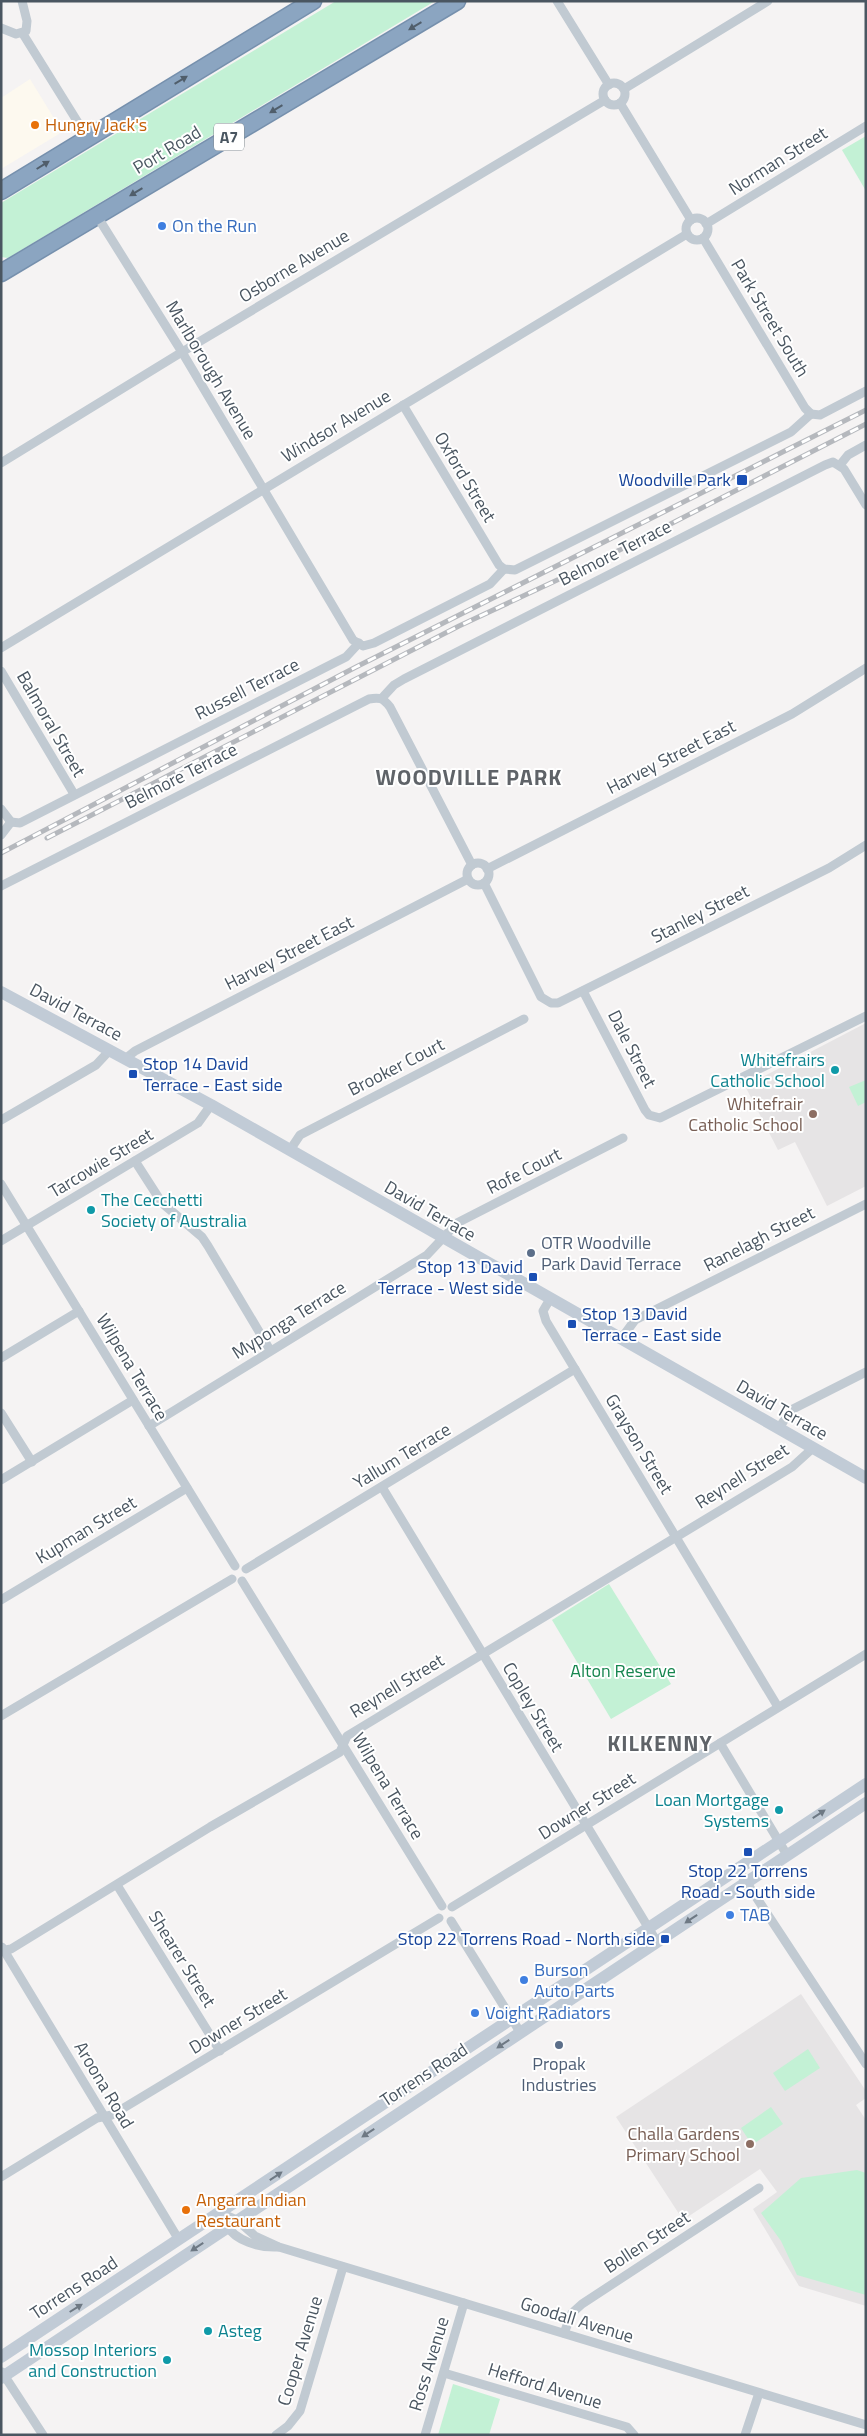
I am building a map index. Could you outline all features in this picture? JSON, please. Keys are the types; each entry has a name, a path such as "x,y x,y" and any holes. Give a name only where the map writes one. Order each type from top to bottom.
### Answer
{"highway":[{"path":"1,191 313,1"},
{"name":"Port Road","path":"2,271 457,1"}],"main road":[{"name":"David Terrace","path":"1,992 290,1150 866,1478"},
{"name":"Torrens Road","path":"1,2357 866,1784"},
{"name":"Torrens Road","path":"2,2375 866,1803"}],"street":[{"path":"1,28 16,34 22,34 28,28 22,1"},
{"path":"557,1 609,85"},
{"path":"624,89 768,1"},
{"path":"22,34 87,137"},
{"path":"620,103 610,104 605,100 604,90 609,85 616,84 624,89"},
{"path":"620,103 625,94 624,89"},
{"name":"Osborne Avenue","path":"1,463 182,352 605,100"},
{"path":"620,103 691,220"},
{"name":"Norman Street","path":"706,224 866,126"},
{"name":"Marlborough Avenue","path":"97,216 182,352 353,640 358,643"},
{"path":"699,218 706,224 708,229 703,238 693,239 687,234 687,225 691,220 699,218"},
{"name":"Windsor Avenue","path":"1,648 687,234"},
{"name":"Park Street South","path":"703,238 805,408 811,414"},
{"path":"358,643 364,646 374,643 490,584 501,567 515,570 791,432 811,414 820,415 866,391"},
{"name":"Oxford Street","path":"403,405 501,567"},
{"path":"866,445 848,455 840,465 866,504"},
{"name":"Belmore Terrace","path":"1,886 360,703 380,698 394,685 404,679 793,480 833,462 840,465"},
{"name":"Russell Terrace","path":"11,822 20,823 346,656 358,643"},
{"name":"Harvey Street East","path":"487,869 792,714 866,668"},
{"name":"Balmoral Street","path":"1,671 74,794"},
{"path":"380,698 390,707 472,865"},
{"path":"1,809 11,822 1,836"},
{"name":"Stanley Street","path":"484,884 537,992 545,1001 558,1003 829,868 866,845"},
{"path":"479,864 487,869 489,875 484,884 474,884 468,879 468,871 472,865 479,864"},
{"name":"Harvey Street East","path":"125,1059 135,1051 468,879"},
{"name":"Dale Street","path":"583,991 645,1110 656,1117 665,1116 866,1016"},
{"name":"Brooker Court","path":"290,1150 300,1135 524,1019"},
{"path":"1,1120 96,1065 110,1050"},
{"name":"Tarcowie Street","path":"1,1242 198,1123 211,1106"},
{"name":"Rofe Court","path":"443,1238 457,1223 623,1138"},
{"path":"135,1161 162,1203 205,1241 270,1350"},
{"name":"Wilpena Terrace","path":"1,1184 235,1566"},
{"name":"Ranelagh Street","path":"621,1339 635,1320 866,1204"},
{"name":"Myponga Terrace","path":"149,1426 426,1255 443,1238"},
{"name":"Grayson Street","path":"550,1299 543,1311 544,1316 778,1707"},
{"path":"1,1358 79,1311"},
{"name":"Yallum Terrace","path":"246,1569 575,1369"},
{"path":"779,1428 791,1410 866,1372"},
{"path":"1,1480 133,1400"},
{"path":"1,1413 32,1462"},
{"name":"Reynell Street","path":"2,1949 117,1885 210,1827 340,1752 347,1736 792,1466 813,1448"},
{"name":"Copley Street","path":"382,1487 657,1942"},
{"name":"Kupman Street","path":"1,1600 187,1488"},
{"path":"235,1566 241,1566 246,1569 246,1577 242,1581 237,1582 232,1579 230,1572 235,1566"},
{"path":"1,1716 232,1579"},
{"name":"Wilpena Terrace","path":"242,1581 442,1906"},
{"name":"Downer Street","path":"452,1907 866,1654"},
{"path":"720,1743 787,1855"},
{"path":"737,1868 866,2064"},
{"name":"Shearer Street","path":"117,1885 220,2051"},
{"path":"447,1904 452,1907 455,1914 451,1920 444,1921 439,1918 438,1912 442,1906 447,1904"},
{"name":"Downer Street","path":"1,2177 97,2118 112,2115 439,1918"},
{"path":"451,1920 520,2032"},
{"name":"Aroona Road","path":"2,1949 179,2240"},
{"name":"Bollen Street","path":"564,2333 572,2314 582,2304 759,2188"},
{"name":"Goodall Avenue","path":"221,2213 232,2224 279,2247 866,2425"},
{"name":"Cooper Avenue","path":"276,2435 288,2426 300,2411 343,2267"},
{"name":"Ross Avenue","path":"425,2435 464,2303"},
{"name":"Hefford Avenue","path":"444,2373 627,2428 634,2435"},
{"path":"2,2375 43,2435"},
{"path":"745,2435 759,2393"}],"shaded area":[{"path":"30,79 60,128 59,134 1,169 1,98"},
{"name":"Whitefrair Catholic School","path":"866,1023 866,1186 827,1206 795,1142 778,1150 745,1086"},
{"name":"Challa Gardens Primary School","path":"801,1994 866,2091 866,2098 856,2105 866,2120 866,2306 799,2286 753,2209 777,2192 760,2169 683,2220 616,2117"}],"green space":[{"path":"336,1 435,1 8,258 1,257 1,203"},
{"path":"866,136 866,191 842,150"},
{"path":"866,1080 866,1102 858,1106 849,1087"},
{"name":"Alton Reserve","path":"609,1584 671,1684 611,1719 552,1620"},
{"path":"808,2049 820,2068 785,2091 773,2073"},
{"path":"771,2107 783,2124 752,2145 741,2128"},
{"path":"857,2170 866,2173 866,2295 797,2275 781,2241 761,2213 801,2178"},
{"path":"453,2384 500,2399 489,2435 438,2435"}],"railway":[{"path":"1,853 356,667 866,410"},
{"path":"47,838 459,626 600,560 866,424"}],"place":[{"name":"Hungry Jack's","path":"35,125"},
{"name":"On the Run","path":"162,226"},
{"name":"Woodville Park","path":"742,480"},
{"name":"Whitefrairs Catholic School","path":"835,1070"},
{"name":"Stop 14 David Terrace - East side","path":"133,1074"},
{"name":"Whitefrair Catholic School","path":"813,1114"},
{"name":"The Cecchetti Society of Australia","path":"91,1210"},
{"name":"OTR Woodville Park David Terrace","path":"531,1253"},
{"name":"Stop 13 David Terrace - West side","path":"533,1277"},
{"name":"Stop 13 David Terrace - East side","path":"572,1324"},
{"name":"Loan Mortgage Systems","path":"779,1810"},
{"name":"Stop 22 Torrens Road - South side","path":"748,1852"},
{"name":"TAB","path":"730,1915"},
{"name":"Stop 22 Torrens Road - North side","path":"665,1939"},
{"name":"Burson Auto Parts","path":"524,1980"},
{"name":"Voight Radiators","path":"475,2013"},
{"name":"Propak Industries","path":"559,2045"},
{"name":"Challa Gardens Primary School","path":"750,2144"},
{"name":"Angarra Indian Restaurant","path":"186,2210"},
{"name":"Asteg","path":"208,2331"},
{"name":"Mossop Interiors and Construction","path":"167,2360"}],"district":[{"name":"WOODVILLE PARK","path":"469,777"},
{"name":"KILKENNY","path":"660,1743"}]}
